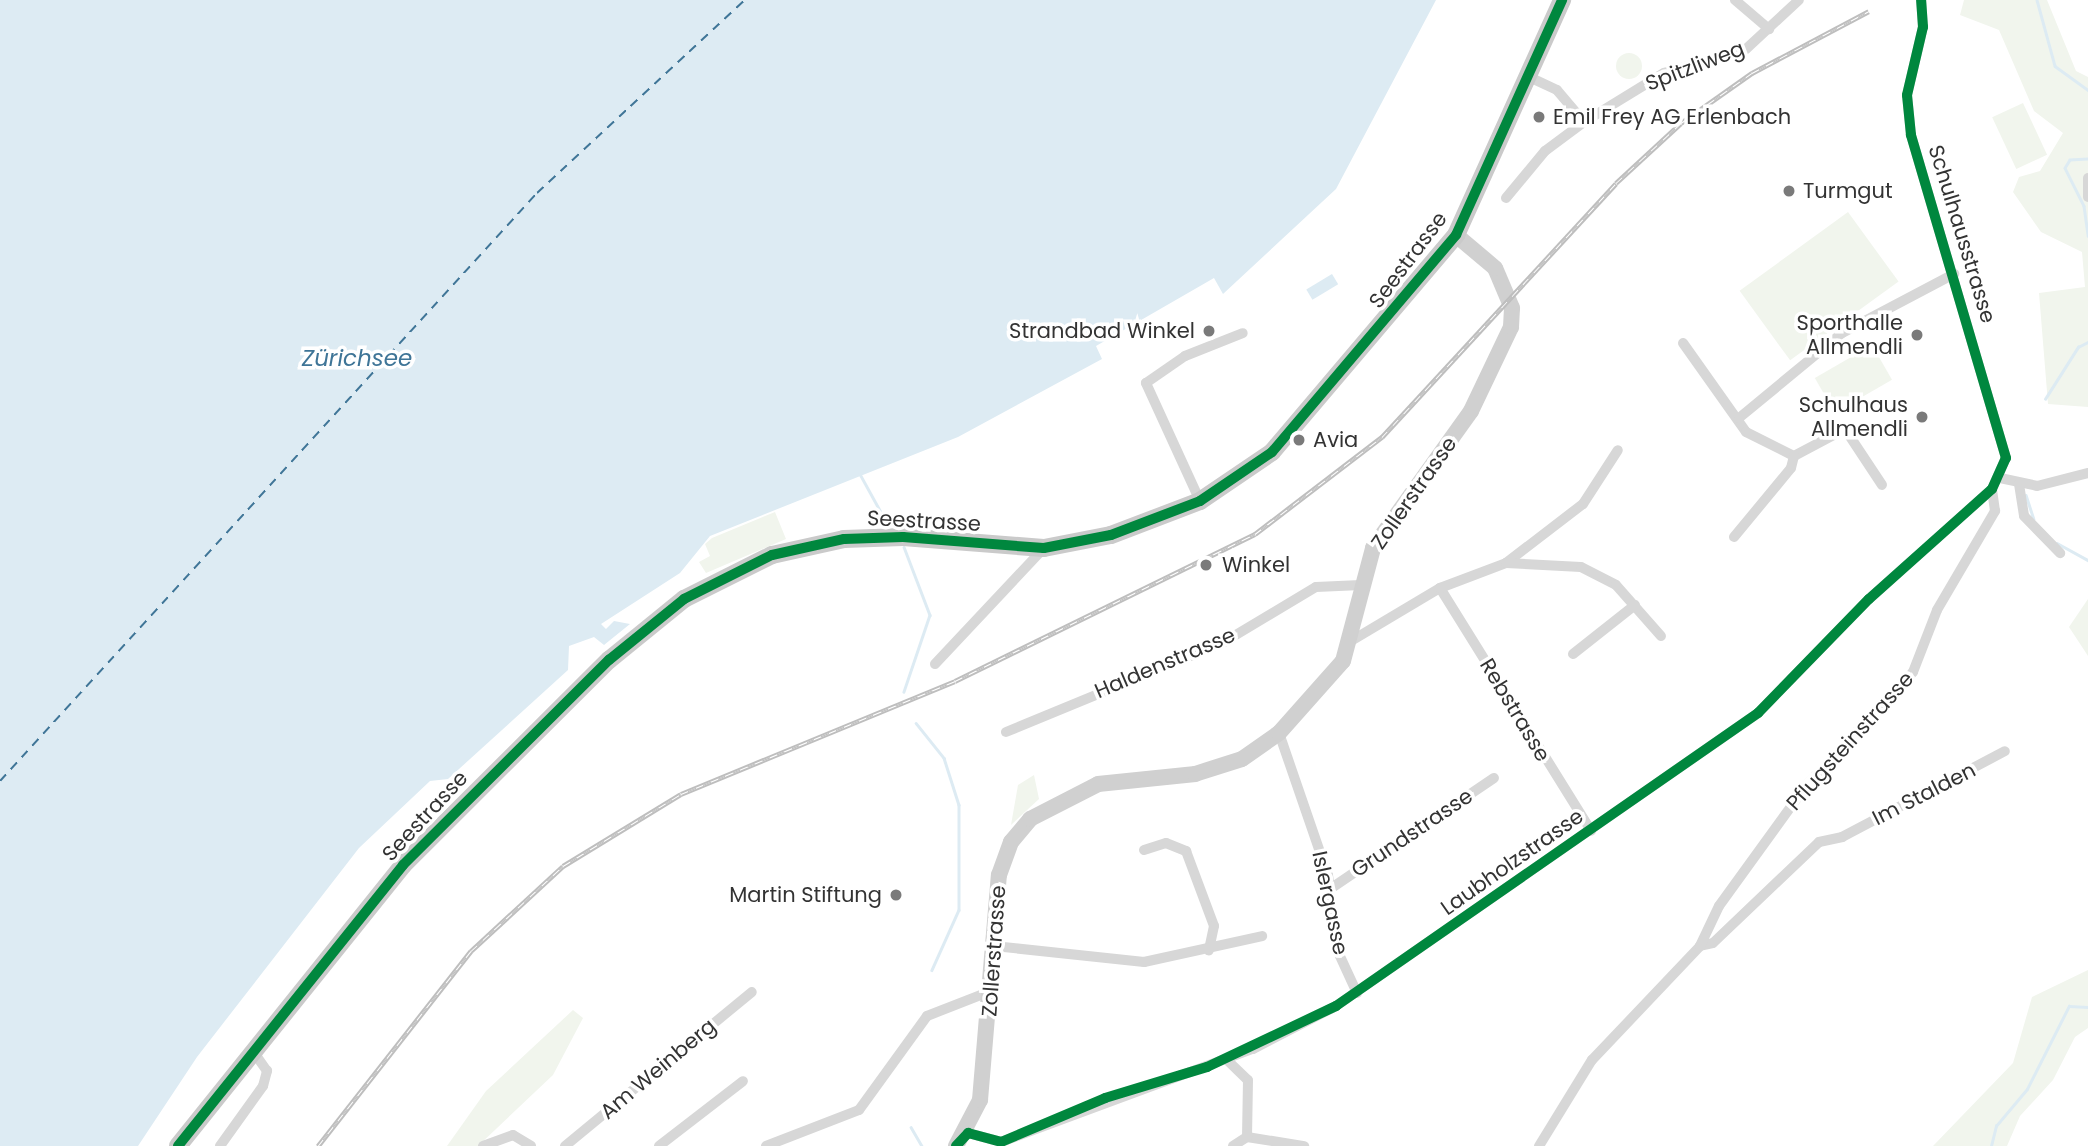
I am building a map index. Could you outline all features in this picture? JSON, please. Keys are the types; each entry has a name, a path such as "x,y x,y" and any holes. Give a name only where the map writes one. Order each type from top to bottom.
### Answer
{"main road":[{"name":"Seestrasse","path":"178,1146 449,816 609,660 684,599 772,555 844,539 903,537 1044,548 1111,535 1200,501 1272,452 1456,235 1562,0"}],"street":[{"path":"1735,0 1769,29"},
{"name":"Spitzliweg","path":"1506,198 1545,151 1584,122 1652,79 1733,56 1769,29 1799,0"},
{"name":"Schulhausstrasse","path":"1921,0 1923,27 1907,95 1911,135 2006,458 2000,478"},
{"path":"1529,77 1557,90 1584,122"},
{"path":"2088,178 2088,197"},
{"name":"Zollerstrasse","path":"956,1146 968,1133 988,1052 999,875 1011,842 1030,819 1098,784 1219,769 1279,733 1330,680 1351,641 1361,586 1373,548 1471,411 1511,327 1512,308 1495,268 1456,235"},
{"path":"1740,418 1842,333 1954,274"},
{"path":"1200,501 1146,383 1185,356 1243,333"},
{"path":"1683,343 1740,418 1746,432 1794,456"},
{"path":"1734,537 1791,468 1794,456 1844,429 1882,485"},
{"path":"1351,641 1440,588 1506,563 1583,504 1618,450"},
{"path":"2000,478 2038,486 2088,473"},
{"name":"Laubholzstrasse","path":"968,1133 1001,1142 1105,1098 1226,1059 1357,993 1758,713 1869,599 1992,489 2000,478"},
{"path":"2020,484 2025,516 2060,553"},
{"name":"Pflugsteinstrasse","path":"1539,1146 1592,1060 1700,946 1718,906 1805,787 1913,672 1937,610 1995,511 1992,489"},
{"path":"935,664 1044,548"},
{"path":"1506,563 1581,567 1635,605 1661,636"},
{"name":"Haldenstrasse","path":"1006,732 1224,642 1316,587 1361,586"},
{"name":"Rebstrasse","path":"1440,588 1591,831"},
{"path":"1573,654 1635,605"},
{"name":"Islergasse","path":"1279,733 1330,889 1339,954 1357,993"},
{"name":"Im Stalden","path":"1842,837 2005,751"},
{"name":"Grundstrasse","path":"1330,889 1494,778"},
{"name":"Pflugsteinstrasse","path":"1700,946 1713,943 1809,849 1842,837"},
{"path":"1144,850 1166,843 1186,851 1214,926 1209,950"},
{"path":"994,946 1101,962 1209,950 1262,936"},
{"path":"766,1146 859,1110 926,1016 991,990"},
{"name":"Am Weinberg","path":"565,1146 752,992"},
{"path":"220,1146 263,1086 267,1071 255,1054"},
{"path":"1226,1059 1248,1080 1247,1137"},
{"path":"659,1146 743,1081"},
{"path":"483,1146 513,1135 531,1146"},
{"path":"1233,1146 1247,1137 1304,1146"}],"shaded area":[{"path":"1964,0 2047,0 2076,71 2088,77 2088,407 2048,404 2039,293 2085,287 2082,252 2041,232 2013,192 2019,177 2040,171 2063,133 2034,111 1999,30 1960,15"},
{"path":"1629,53 1638,57 1642,66 1638,75 1629,79 1620,75 1616,66 1620,57"},
{"path":"2023,103 2047,155 2016,169 1992,117"},
{"path":"1848,212 1899,282 1790,360 1740,291"},
{"path":"1872,345 1892,380 1835,413 1815,378"},
{"path":"775,512 786,539 706,573 699,562 710,556 705,544 712,538"},
{"path":"2088,599 2088,656 2069,627"},
{"path":"1034,775 1039,799 1011,825 1018,785"},
{"path":"2088,970 2088,1028 2075,1037 2053,1080 2020,1116 2007,1146 1933,1146 2013,1063 2032,997"},
{"path":"573,1010 583,1018 553,1075 478,1146 447,1146 486,1091"}],"water":[{"name":"Zürichsee","path":"0,0 1436,0 1336,189 1223,294 1214,278 1096,346 1102,359 958,437 710,536 680,573 601,624 606,629 614,621 630,624 604,645 594,637 569,646 568,670 448,779 430,781 359,848 197,1057 138,1146 0,1146"},
{"path":"1332,274 1338,284 1312,300 1306,289"}],"waterway":[{"path":"2037,0 2055,66 2088,90"},
{"path":"2088,159 2070,160 2065,168 2084,206 2088,236"},
{"path":"2045,399 2078,347 2088,342"},
{"path":"860,474 888,525"},
{"path":"2026,495 2034,519"},
{"path":"2057,543 2088,560"},
{"path":"904,547 930,615 904,692"},
{"path":"916,723 944,758 959,805 959,910 932,970"},
{"path":"1991,1146 1996,1126 2027,1089 2069,1006 2088,1007"},
{"path":"911,1127 922,1146"}],"ferry route":[{"path":"0,781 537,193 745,0"}],"railway":[{"path":"318,1146 471,951 563,866 681,794 955,681 1255,534 1382,437 1616,183 1681,123 1752,73 1869,11"}],"cycle path":[{"path":"178,1146 403,865 609,660 684,599 772,555 844,539 903,537 1044,548 1111,535 1200,501 1272,452 1456,235 1562,0"},
{"path":"956,1146 968,1133 1001,1142 1105,1098 1207,1067 1336,1006 1758,713 1869,599 1992,489 2006,458 1911,135 1907,95 1923,27 1921,0"}],"place":[{"name":"Emil Frey AG Erlenbach","path":"1539,117"},
{"name":"Turmgut","path":"1789,191"},
{"name":"Strandbad Winkel","path":"1209,331"},
{"name":"Sporthalle Allmendli","path":"1917,335"},
{"name":"Schulhaus Allmendli","path":"1922,417"},
{"name":"Avia","path":"1299,440"},
{"name":"Winkel","path":"1206,565"},
{"name":"Martin Stiftung","path":"896,895"}]}
